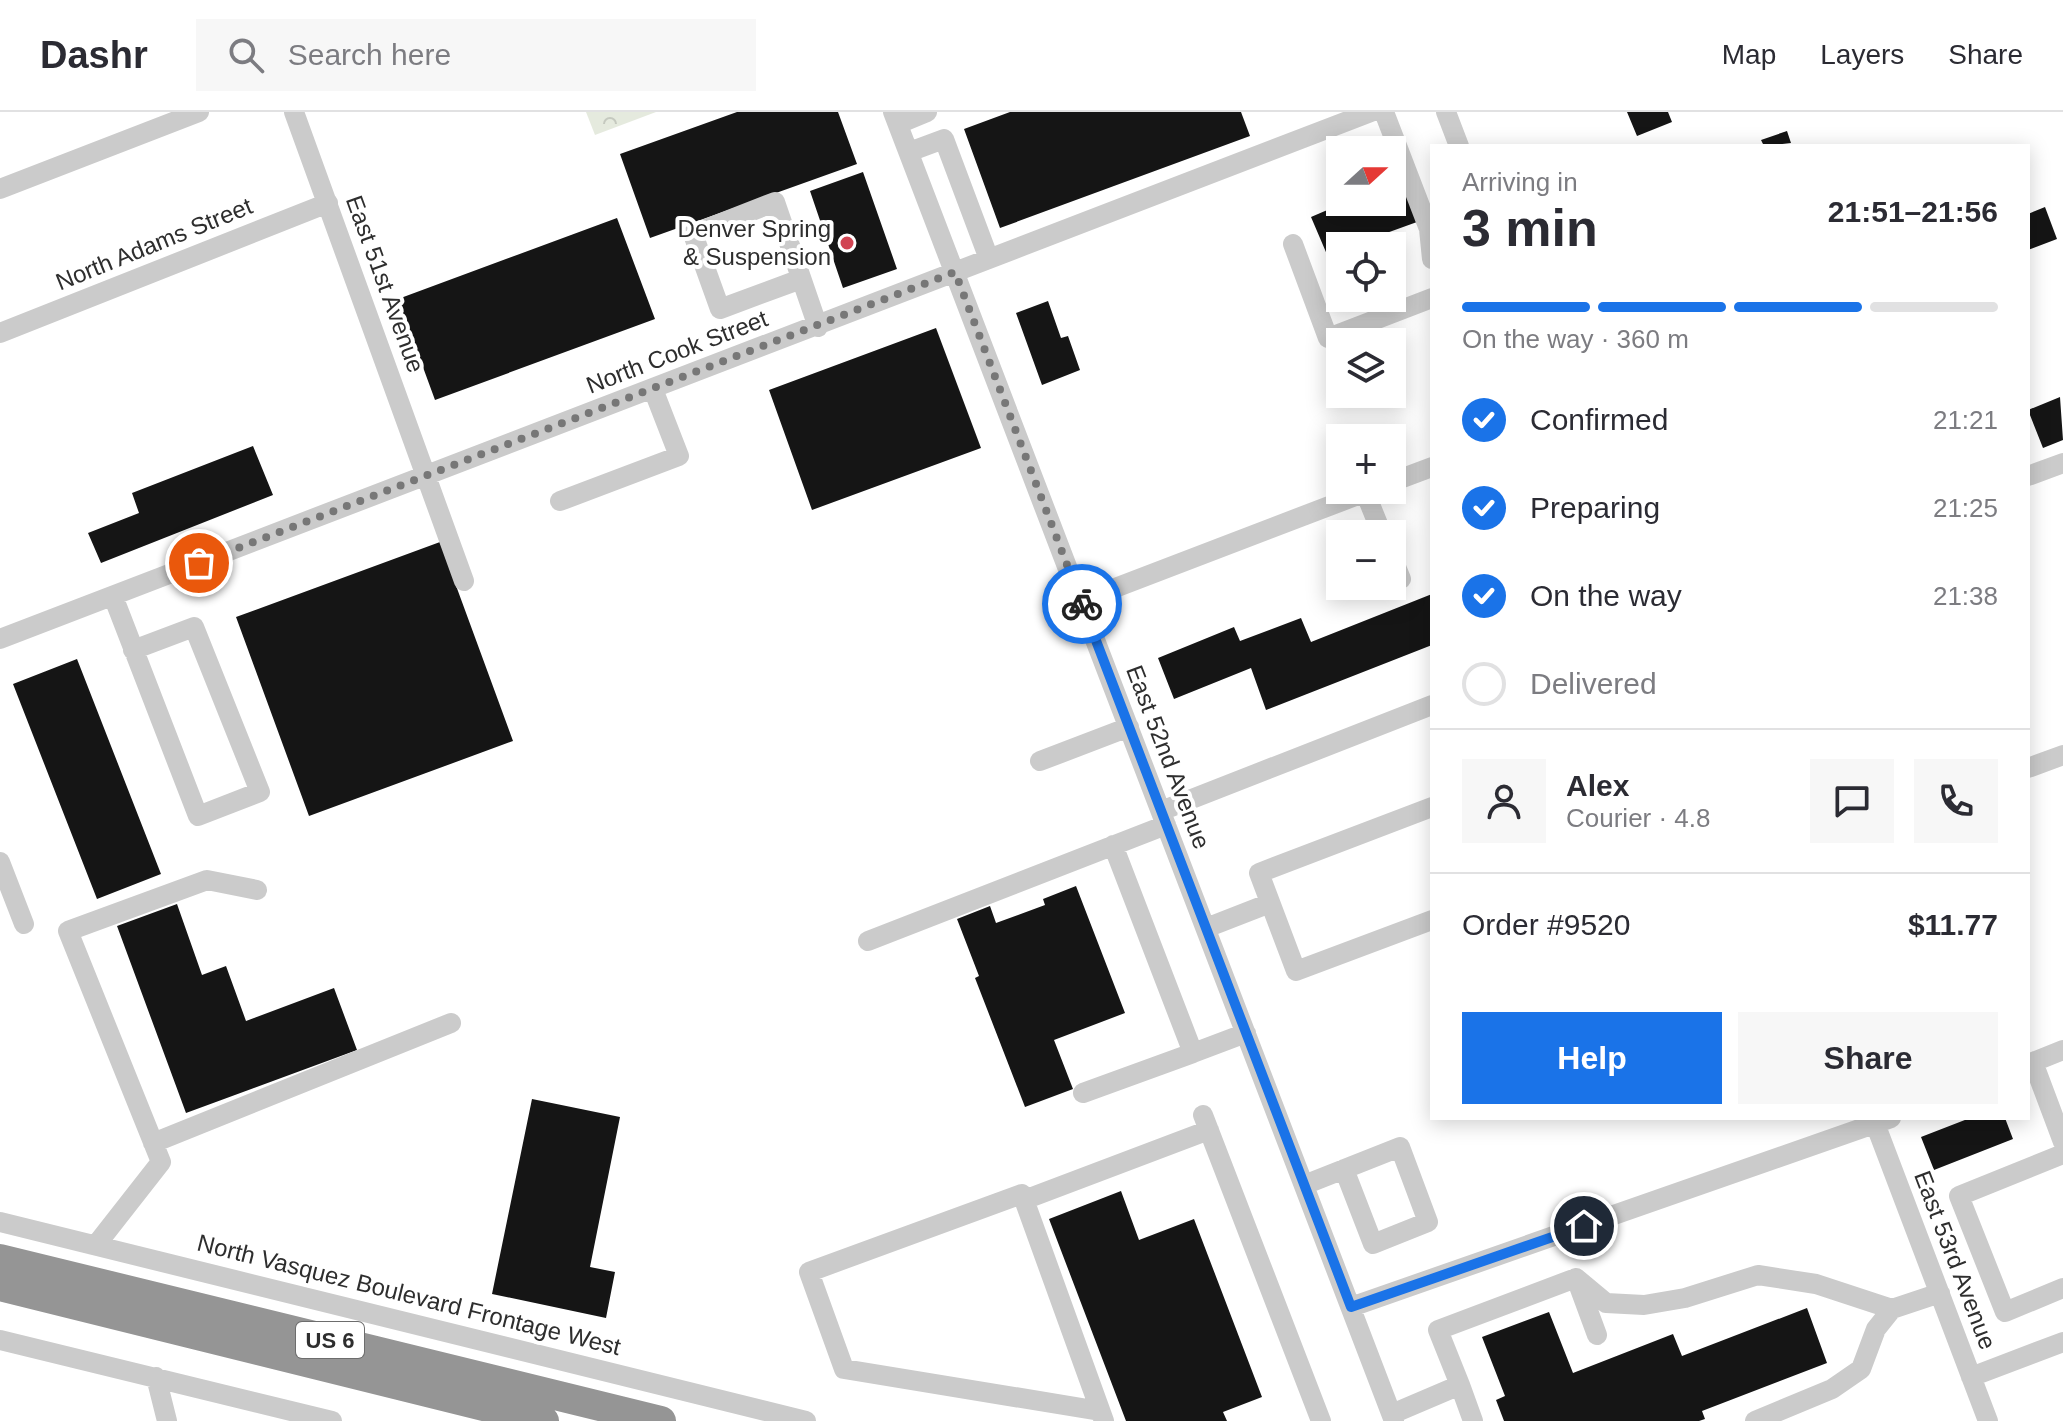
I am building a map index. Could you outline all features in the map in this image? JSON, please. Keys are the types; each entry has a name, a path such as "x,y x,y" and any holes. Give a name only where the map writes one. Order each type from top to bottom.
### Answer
{"highway":[{"name":"US 6","path":"0,1259 661,1421"},
{"name":"US 6","path":"0,1286 544,1421"}],"street":[{"path":"0,189 199,112"},
{"name":"East 51st Avenue","path":"294,112 429,475 464,581"},
{"path":"896,118 927,112"},
{"path":"1384,112 1429,229 1430,239"},
{"path":"1446,112 1458,144"},
{"name":"North Cook Street","path":"0,639 818,327 1359,114"},
{"name":"East 52nd Avenue","path":"896,118 1393,1418"},
{"path":"909,152 944,139 989,259"},
{"path":"801,279 720,309 693,234 775,202 818,327"},
{"name":"North Adams Street","path":"0,333 328,203"},
{"path":"1293,244 1328,338 1430,299"},
{"path":"560,501 679,456 653,389"},
{"path":"2030,475 2063,463"},
{"path":"1406,477 1430,468"},
{"path":"1081,601 1334,504"},
{"path":"113,596 133,650 198,816 260,792 194,627 133,650"},
{"path":"868,941 1113,845 1164,818 1430,706"},
{"path":"1040,761 1129,727"},
{"path":"2030,767 2063,755"},
{"path":"1430,808 1259,873 1296,971 1430,921"},
{"path":"1113,845 1193,1053"},
{"path":"0,862 24,924"},
{"path":"96,1245 161,1162 68,931 207,880 257,890"},
{"path":"1206,928 1270,903"},
{"path":"153,1143 451,1023"},
{"path":"1083,1093 1246,1033"},
{"path":"2063,1050 2030,1063 2063,1142"},
{"path":"1351,1307 1880,1120"},
{"name":"East 53rd Avenue","path":"1880,1120 1988,1421"},
{"path":"1024,1200 1206,1122 1321,1421"},
{"path":"1304,1185 1344,1169 1400,1147 1428,1222 1373,1244 1344,1169"},
{"path":"2063,1154 1959,1196 2005,1312 2063,1288"},
{"path":"1022,1194 1102,1416 844,1369 809,1272 1022,1194"},
{"name":"North Vasquez Boulevard Frontage West","path":"0,1222 806,1421"},
{"path":"1576,1278 1606,1303 1644,1305 1685,1298 1758,1275 1816,1284 1892,1309"},
{"path":"1576,1278 1597,1335"},
{"path":"1473,1421 1438,1330 1576,1278"},
{"path":"1755,1421 1832,1389 1861,1369 1876,1329 1892,1309 1940,1293"},
{"path":"0,1340 332,1421"},
{"path":"1971,1377 2063,1342"},
{"path":"156,1377 167,1421"},
{"path":"1393,1418 1460,1385"}],"green space":[{"path":"586,112 656,112 595,135"}],"building":[{"path":"737,112 838,112 857,164 650,238 620,154"},
{"path":"1010,112 1241,112 1250,136 1000,228 964,129"},
{"path":"1627,112 1668,112 1672,122 1637,136"},
{"path":"1787,131 1791,143 1763,144 1761,140"},
{"path":"863,172 897,269 843,288 810,191"},
{"path":"1406,192 1417,222 1389,232 1326,232 1326,252 1311,217 1326,211 1326,216 1406,216"},
{"path":"2045,207 2057,239 2030,249 2030,213"},
{"path":"617,218 655,319 435,400 398,299"},
{"path":"1048,301 1061,338 1068,336 1080,370 1042,385 1016,313"},
{"path":"936,328 981,448 812,510 769,390"},
{"path":"2060,397 2063,440 2043,448 2030,409"},
{"path":"253,446 273,495 101,563 88,533 139,513 132,493"},
{"path":"440,542 513,741 309,816 236,617"},
{"path":"1430,595 1430,646 1266,710 1251,668 1174,699 1158,658 1234,627 1240,641 1301,618 1311,642"},
{"path":"77,659 161,874 97,899 13,684"},
{"path":"1076,886 1125,1013 1054,1040 1073,1089 1025,1107 975,978 979,976 957,919 990,906 996,923 1045,905 1043,899"},
{"path":"177,904 202,975 226,966 246,1021 334,988 357,1050 186,1113 117,926"},
{"path":"532,1099 620,1117 590,1267 615,1272 606,1318 492,1294"},
{"path":"1965,1120 2006,1120 2013,1139 1934,1170 1921,1137"},
{"path":"1121,1191 1139,1240 1194,1219 1262,1397 1223,1412 1227,1421 1126,1421 1049,1219"},
{"path":"1807,1308 1827,1363 1702,1411 1705,1419 1699,1421 1504,1421 1496,1400 1505,1396 1482,1337 1549,1312 1573,1373 1673,1334 1682,1356"}],"way so far":[{"path":"199,563 955,272 1082,604"}],"place":[{"name":"Denver Spring & Suspension","path":"847,243"}],"route":[{"path":"1082,604 1351,1307 1584,1226"}]}
